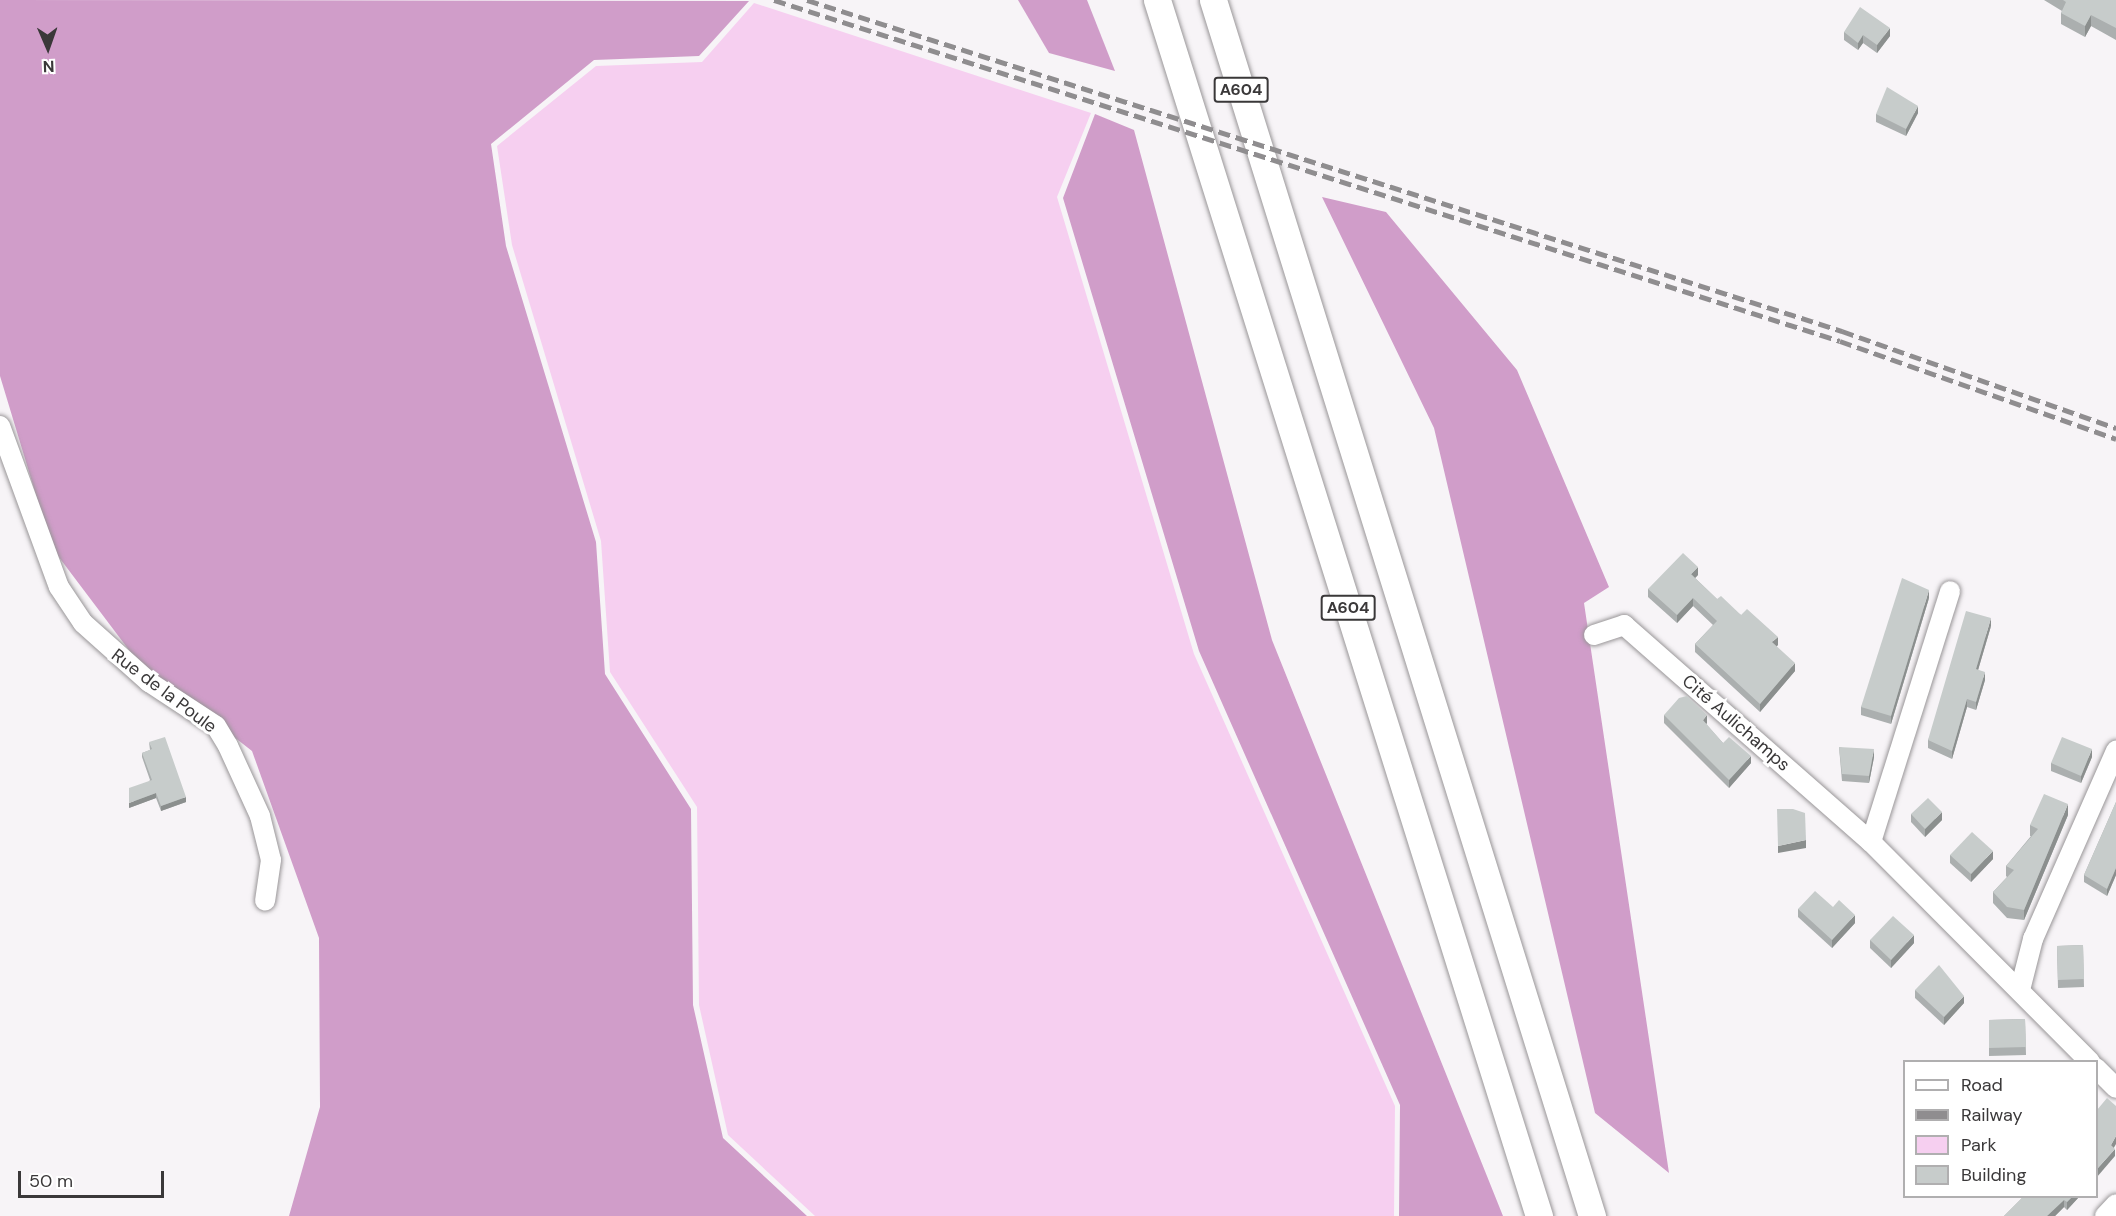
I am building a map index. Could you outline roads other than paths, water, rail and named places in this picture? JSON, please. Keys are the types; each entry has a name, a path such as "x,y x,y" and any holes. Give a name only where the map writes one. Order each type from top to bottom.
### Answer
{"highway":[{"name":"A604","path":"1157,0 1539,1216"},
{"name":"A604","path":"1213,0 1592,1216"}],"street":[{"name":"Rue de la Poule","path":"0,426 58,587 83,623 149,682 216,726 228,746 266,838 272,871 265,901"},
{"path":"1871,842 1950,591"},
{"name":"Cité Aulichamps","path":"1594,635 1624,625 1871,842 2088,1060"},
{"path":"2020,990 2033,939 2116,751"},
{"path":"2098,1069 2116,1088"},
{"path":"2105,1216 2116,1204"}],"railway":[{"path":"774,0 1840,341 2116,439"},
{"path":"807,0 1842,331 2116,428"}]}
